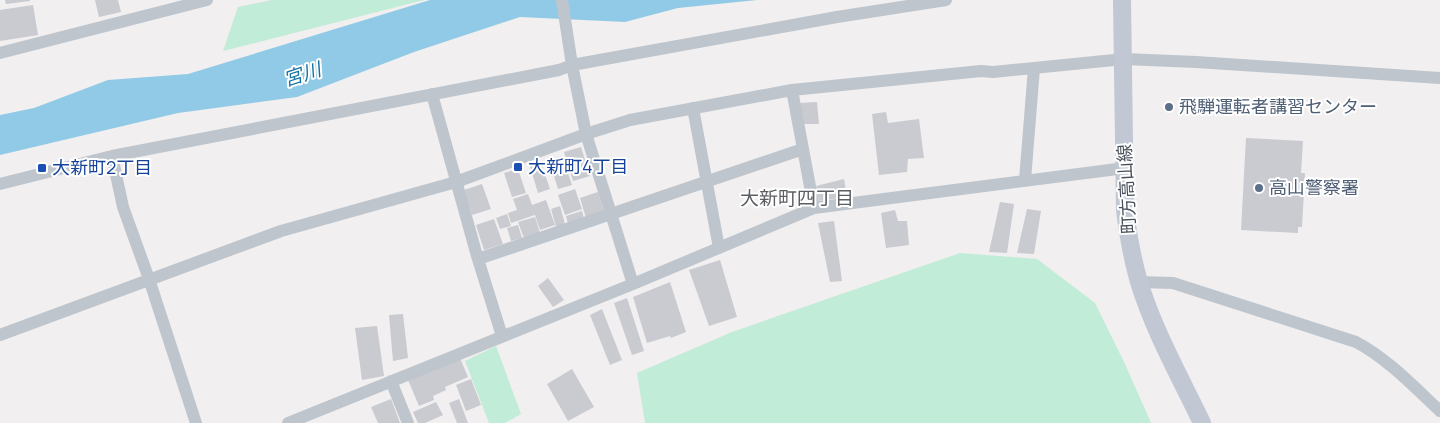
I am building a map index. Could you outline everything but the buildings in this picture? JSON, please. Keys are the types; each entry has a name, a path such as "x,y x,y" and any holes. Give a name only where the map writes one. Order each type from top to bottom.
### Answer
{"main road":[{"name":"町方高山線","path":"1122,0 1125,210 1128,236 1139,282 1154,322 1202,423"}],"street":[{"path":"0,52 207,0"},
{"path":"562,0 586,134 632,284"},
{"path":"0,184 112,156 560,70 572,60 946,0"},
{"path":"0,334 281,230 456,182 586,134 630,120 792,90 1124,59 1440,78"},
{"path":"1025,180 1034,68"},
{"path":"792,90 814,208"},
{"path":"432,94 478,259 502,336"},
{"path":"693,108 719,248"},
{"path":"478,259 803,149"},
{"path":"112,156 123,207 150,279 196,423"},
{"path":"288,423 814,208 1125,168"},
{"path":"1139,282 1172,283 1356,342 1368,348 1440,411"},
{"path":"391,381 408,423"}],"green space":[{"path":"272,0 424,0 223,51 238,7"},
{"path":"960,253 1037,259 1095,303 1151,423 645,423 637,373 732,332"},
{"path":"496,346 521,414 505,423 489,423 465,361"}],"water":[{"name":"宮川","path":"430,0 757,0 678,8 625,22 520,17 414,52 297,97 178,113 0,155 0,115 34,108 108,80 188,74"}],"place":[{"name":"飛騨運転者講習センター","path":"1169,107"},
{"name":"大新町4丁目","path":"518,167"},
{"name":"大新町2丁目","path":"42,168"},
{"name":"高山警察署","path":"1259,188"}],"district":[{"name":"大新町四丁目","path":"797,198"}]}
